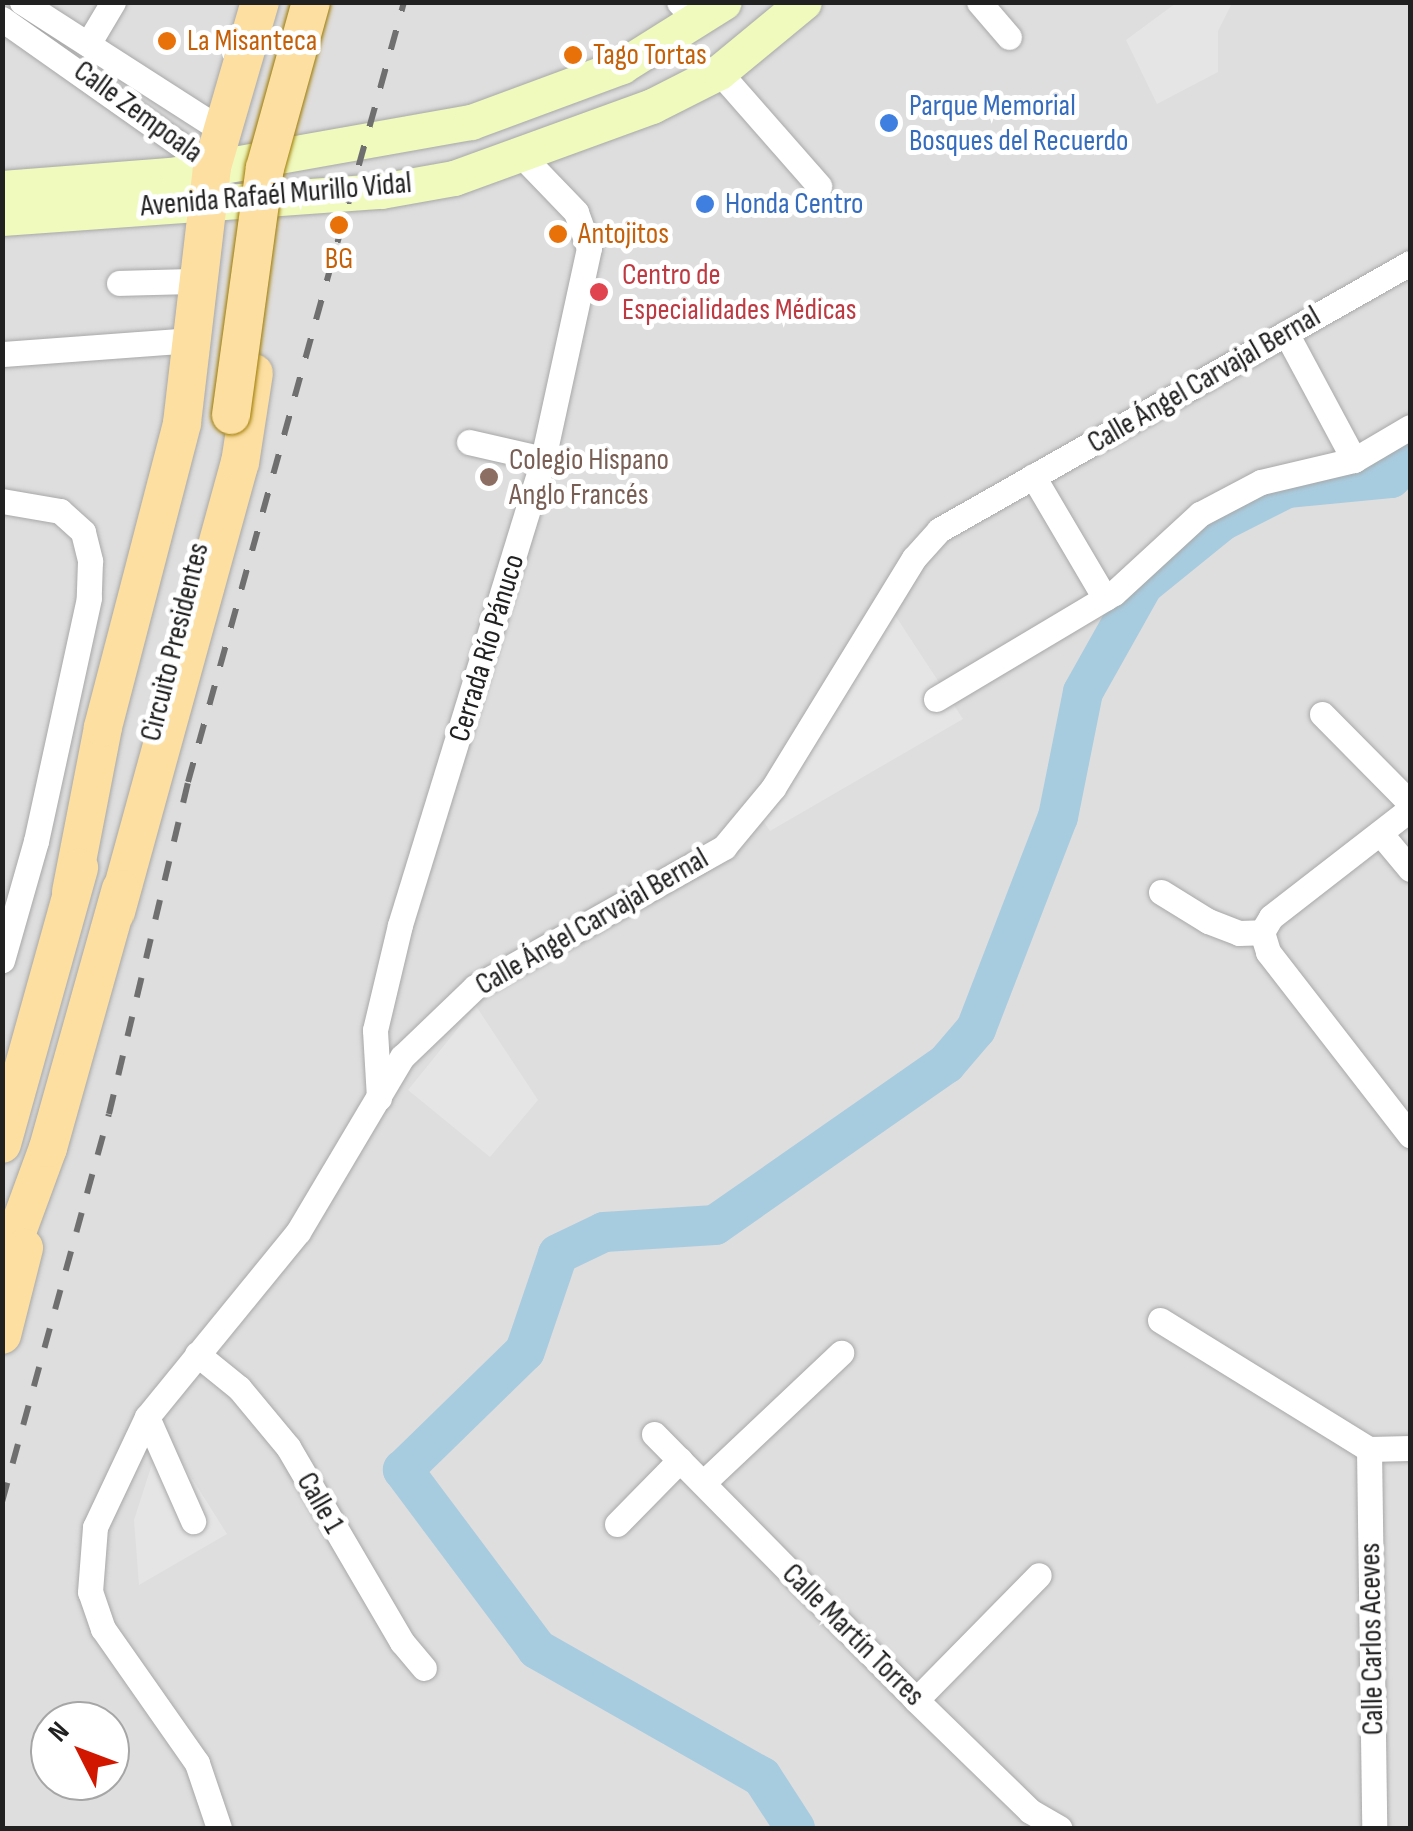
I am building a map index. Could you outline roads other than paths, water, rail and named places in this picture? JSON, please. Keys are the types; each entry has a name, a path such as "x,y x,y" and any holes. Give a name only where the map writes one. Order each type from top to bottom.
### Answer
{"main road":[{"path":"71,892 103,727 182,423 209,184 220,129 260,2"},
{"name":"Circuito Presidentes","path":"4,1138 71,892 127,726 218,414 240,168 286,2"},
{"name":"Circuito Presidentes","path":"2,1273 48,1148 116,912 264,168 311,2"},
{"path":"116,912 240,463 286,153 327,2"},
{"name":"Avenida Rafaél Murillo Vidal","path":"279,196 381,191 524,158 719,72 804,2"},
{"name":"Avenida Rafaél Murillo Vidal","path":"2,218 55,199 209,184 286,153 471,122 546,99 622,66 700,9"},
{"name":"Calle Zempoala","path":"220,129 286,153"},
{"name":"Calle Zempoala","path":"209,184 279,196"},
{"name":"Avenida Rafaél Murillo Vidal","path":"2,188 55,199"},
{"path":"199,273 236,261 266,276"},
{"path":"2,1335 48,1148"}],"street":[{"name":"Calle Zempoala","path":"22,2 220,129"},
{"path":"88,44 114,2"},
{"path":"979,2 1009,37"},
{"name":"Calle Zempoala","path":"2,19 209,184"},
{"path":"719,72 819,186"},
{"name":"Cerrada Río Pánuco","path":"379,1098 375,1030 400,925 543,459 588,248 576,212 524,158"},
{"name":"Calle Ángel Carvajal Bernal","path":"219,1828 197,1763 103,1629 90,1592 95,1526 147,1417 298,1232 402,1058 474,987 724,847 773,788 914,558 939,530 1410,262"},
{"path":"119,283 199,273"},
{"path":"1286,333 1354,460"},
{"path":"2,354 193,340"},
{"path":"936,699 1110,595 1200,514 1261,482 1354,460 1410,427"},
{"path":"469,442 543,459"},
{"path":"1033,476 1110,595"},
{"path":"2,501 60,511 83,532 89,598 2,960"},
{"path":"1322,714 1410,806 1271,917 1262,932 1268,952 1410,1135"},
{"path":"1380,832 1410,869"},
{"path":"1161,892 1224,927 1262,932"},
{"path":"1160,1320 1369,1450 1410,1448"},
{"path":"703,1483 841,1353"},
{"name":"Calle 1","path":"197,1354 239,1388 288,1447 402,1642 424,1668"},
{"path":"147,1417 193,1522"},
{"name":"Calle Martín Torres","path":"654,1434 1030,1811 1059,1828"},
{"name":"Calle Carlos Aceves","path":"1369,1450 1374,1828"},
{"path":"617,1524 680,1460"},
{"path":"916,1700 1039,1575"}],"waterway":[{"path":"795,1828 762,1777 537,1649 403,1470 525,1351 558,1254 604,1232 715,1225 946,1064 976,1029 1058,817 1083,692 1143,585 1222,521 1287,488 1391,478 1410,459"}],"railway":[{"path":"2,1502 109,1114 188,782 404,2"}],"place":[{"name":"La Misanteca","path":"167,41"},
{"name":"Tago Tortas","path":"573,55"},
{"name":"Parque Memorial Bosques del Recuerdo","path":"889,123"},
{"name":"Honda Centro","path":"705,204"},
{"name":"BG","path":"339,225"},
{"name":"Antojitos","path":"558,234"},
{"name":"Centro de Especialidades Médicas","path":"599,292"},
{"name":"Colegio Hispano Anglo Francés","path":"489,477"}]}
